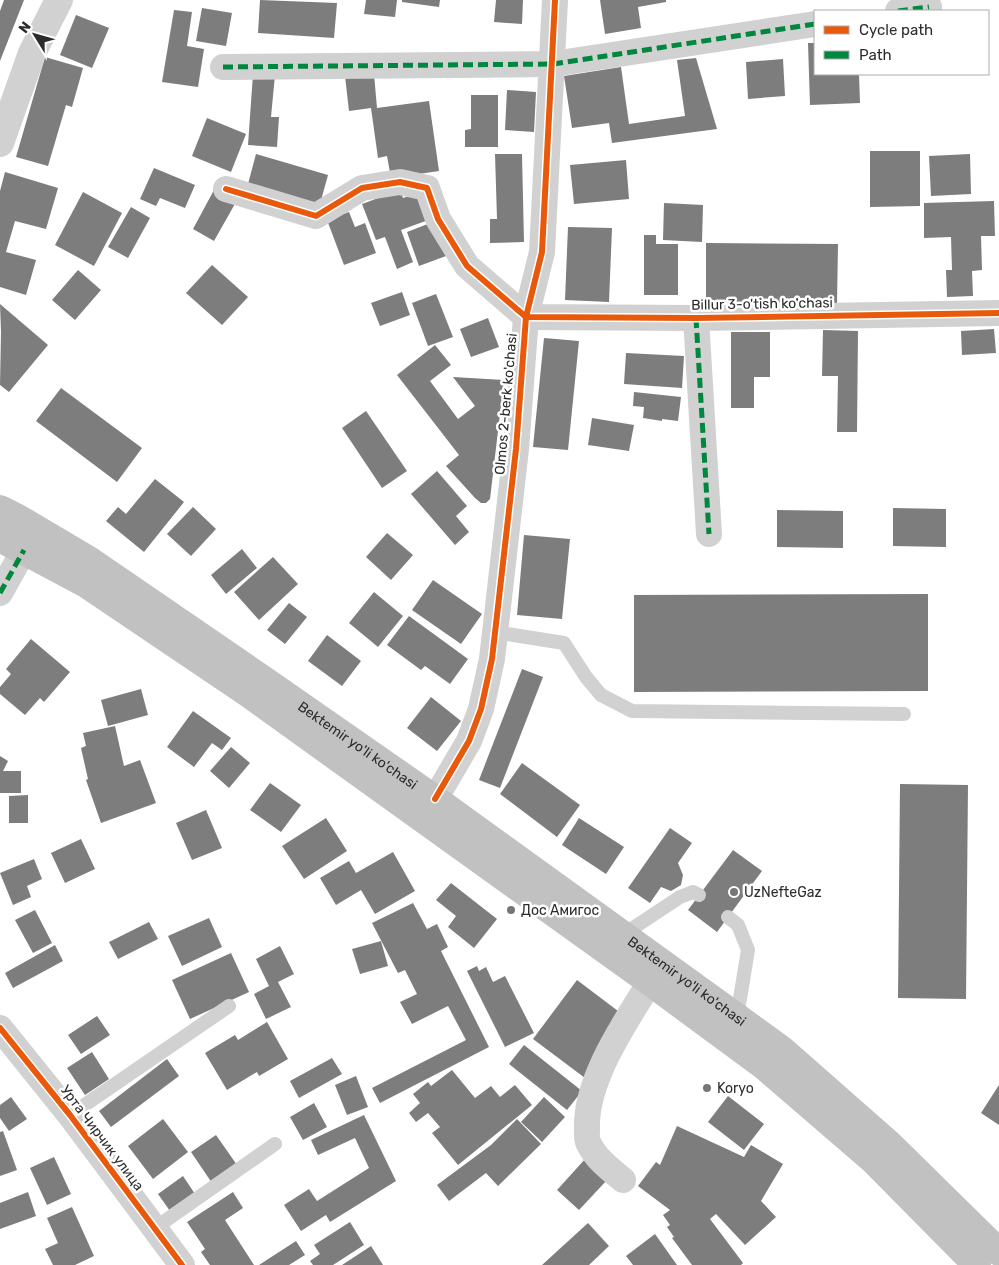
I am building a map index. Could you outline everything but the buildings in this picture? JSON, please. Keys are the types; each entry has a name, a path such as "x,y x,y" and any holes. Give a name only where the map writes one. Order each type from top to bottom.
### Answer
{"highway":[{"name":"Bektemir yo'li ko'chasi","path":"0,509 89,560 436,798 624,934 730,1027 764,1066 873,1160 978,1265"},
{"name":"Bektemir yo'li ko'chasi","path":"12,544 86,584 249,694 650,982 730,1027 781,1049 889,1144 999,1252"}],"street":[{"path":"0,143 32,53 59,0"},
{"name":"Olmos 2-berk ko'chasi","path":"436,798 469,741 481,709 492,659 516,449 526,317 542,252 555,0"},
{"path":"904,10 929,6"},
{"path":"223,67 553,64 814,24"},
{"path":"226,189 316,216 362,188 400,182 428,188 438,219 467,266 526,317"},
{"name":"Billur 3-o'tish ko'chasi","path":"526,317 696,318 999,313"},
{"path":"696,318 709,534"},
{"path":"0,592 12,544"},
{"path":"623,1180 597,1157 588,1143 586,1117 594,1084 617,1035 650,982"},
{"name":"Урта Чирчик улица","path":"0,1028 70,1115 182,1265"}],"lane":[{"path":"495,632 564,643 586,677 601,695 632,711 904,714"},
{"path":"624,934 680,897 693,892 700,895"},
{"path":"728,917 738,925 748,950 730,1027"},
{"path":"70,1115 229,1006"},
{"path":"155,1228 275,1144"}],"marked path":[{"path":"906,10 929,7"},
{"path":"223,67 553,64 814,24"},
{"path":"696,318 709,534"},
{"path":"0,593 24,550"}],"cycle path":[{"path":"435,799 469,741 481,709 492,659 516,449 526,317 542,252 555,0"},
{"path":"226,189 316,216 362,188 400,182 427,188 438,219 467,266 526,317 696,318 999,313"},
{"path":"0,1028 70,1115 182,1265"}],"place":[{"name":"UzNefteGaz","path":"734,892"},
{"name":"Дос Амигос","path":"511,910"},
{"name":"Koryo","path":"707,1088"}]}
